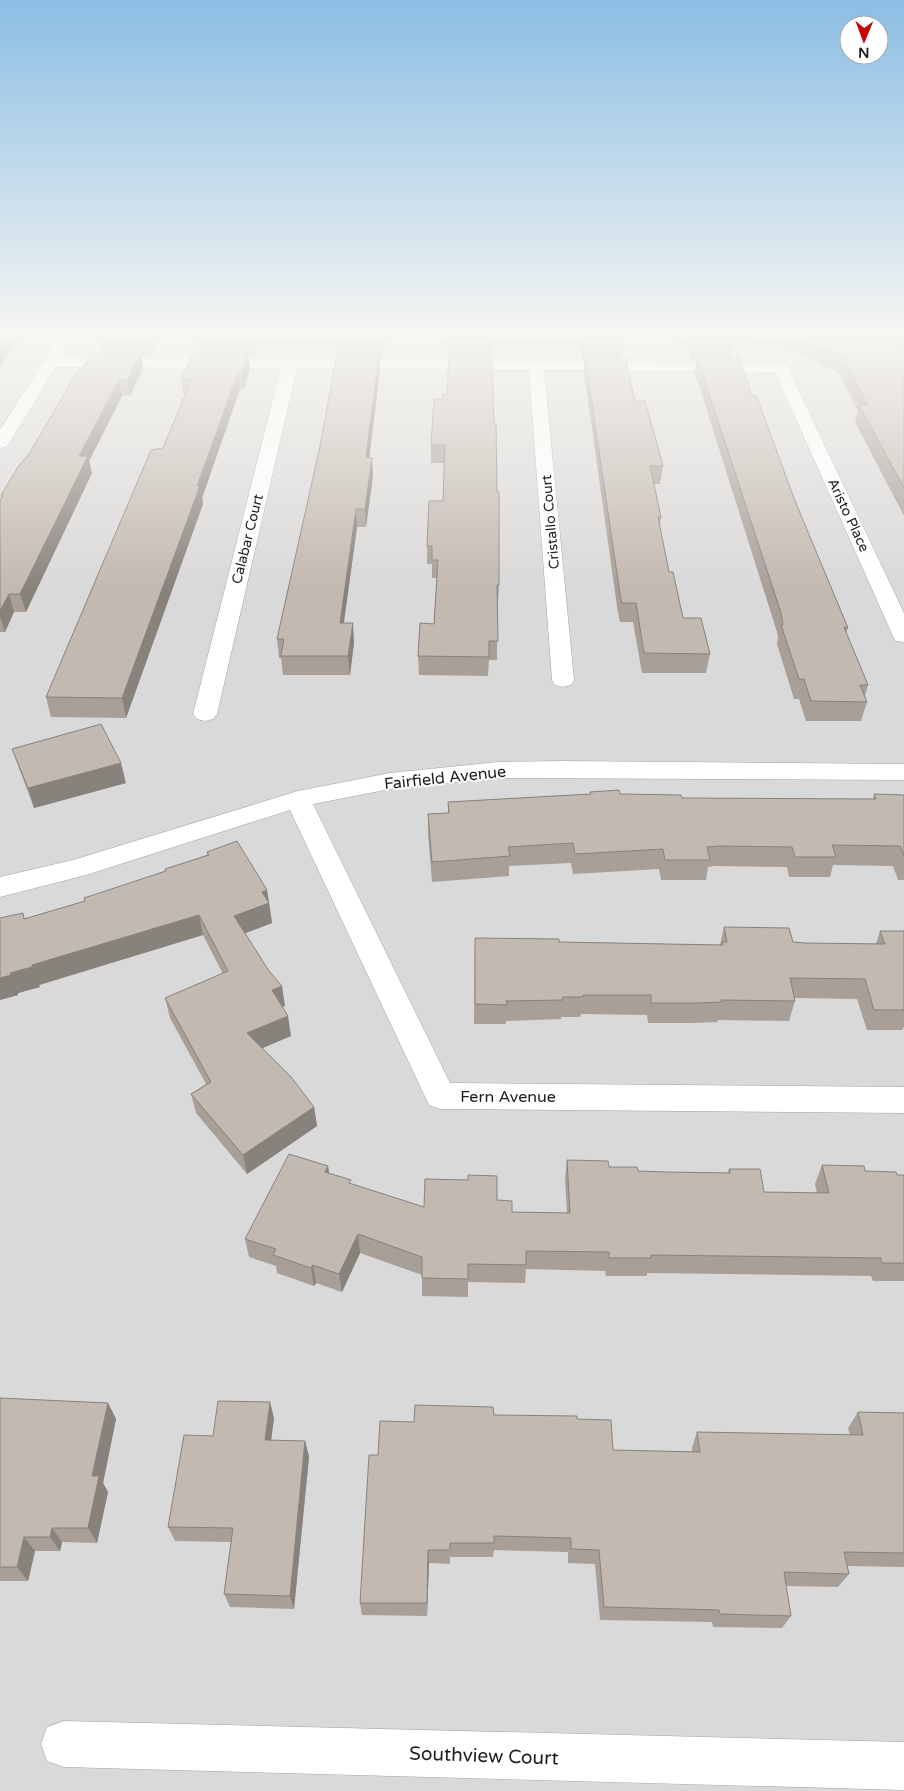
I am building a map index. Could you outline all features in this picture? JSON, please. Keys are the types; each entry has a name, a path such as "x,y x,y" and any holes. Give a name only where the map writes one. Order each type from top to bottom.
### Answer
{"street":[{"path":"0,443 13,422"},
{"name":"Calabar Court","path":"205,714 276,422"},
{"name":"Cristallo Court","path":"541,422 563,680"},
{"name":"Aristo Place","path":"806,422 904,636"},
{"name":"Fairfield Avenue","path":"0,887 76,868 298,799 390,781 498,770 904,772"},
{"name":"Fern Avenue","path":"298,799 440,1096 904,1100"},
{"name":"Southview Court","path":"64,1744 904,1766"}],"shaded area":[{"path":"0,422 904,422 904,1791 0,1791"}],"building":[{"path":"48,422 97,422 79,456 88,456 20,594 9,594 0,611 0,500 3,495 1,495 18,467 29,454"},
{"path":"174,422 220,422 197,486 200,486 122,698 46,697 151,450 163,448"},
{"path":"325,422 371,422 366,457 372,458 365,509 356,509 340,623 353,623 348,656 281,656 284,639 277,639"},
{"path":"433,422 494,422 494,424 496,424 497,492 499,492 498,641 489,641 489,657 418,656 420,623 434,624 438,560 432,560 432,546 427,546 429,501 443,501 445,445 431,445"},
{"path":"595,422 651,422 663,466 650,466 661,517 658,517 669,572 673,572 683,618 701,618 710,654 644,653 636,603 622,603"},
{"path":"718,422 766,422 795,501 848,628 844,627 868,685 860,685 867,702 811,701 804,679 799,679 781,625 783,625 781,613"},
{"path":"868,422 904,422 904,488"},
{"path":"101,724 121,763 28,788 12,749"},
{"path":"619,790 620,794 681,795 682,798 876,799 874,794 904,795 904,856 900,846 832,845 836,857 795,857 792,847 719,846 707,847 710,860 665,860 663,849 575,854 573,843 508,847 510,856 432,862 428,814 449,813 448,802 591,794 590,792"},
{"path":"237,841 267,890 262,892 269,903 234,916 269,971 282,986 272,990 288,1016 247,1033 291,1077 314,1107 243,1155 191,1094 211,1082 165,998 228,971 199,915 32,965 32,967 0,978 0,918 23,913 24,919 85,901 84,898 209,855 207,852"},
{"path":"724,927 789,928 793,942 805,943 885,944 880,931 904,931 904,1010 874,1010 865,979 790,978 795,1001 721,1000 722,1002 651,1003 651,995 583,995 583,997 563,997 563,1000 506,1001 507,1005 475,1004 475,938 559,939 559,942 723,945 722,942 727,942"},
{"path":"289,1154 328,1166 325,1172 351,1180 349,1183 424,1207 425,1179 468,1180 468,1175 497,1176 497,1200 512,1201 512,1212 570,1213 567,1160 608,1161 609,1167 637,1167 638,1171 730,1173 729,1169 760,1169 764,1192 829,1193 822,1165 864,1166 865,1171 896,1172 897,1175 904,1175 904,1263 882,1263 881,1258 651,1255 651,1258 609,1258 609,1252 526,1251 526,1265 468,1264 468,1279 422,1278 422,1257 358,1234 339,1274 313,1265 311,1268 273,1255 276,1249 245,1239"},
{"path":"0,1398 108,1403 92,1476 99,1476 88,1528 52,1528 50,1537 24,1537 17,1567 0,1567"},
{"path":"218,1401 270,1402 265,1440 305,1441 290,1596 224,1594 233,1528 168,1527 184,1435 213,1436"},
{"path":"415,1405 493,1407 494,1415 577,1416 577,1419 611,1420 613,1450 700,1452 697,1432 863,1435 858,1412 904,1413 904,1553 844,1552 849,1574 784,1572 791,1616 720,1614 719,1610 604,1607 599,1550 571,1549 571,1538 494,1536 494,1543 450,1543 450,1550 428,1550 427,1603 360,1603 369,1455 378,1455 380,1421 414,1422"}]}
